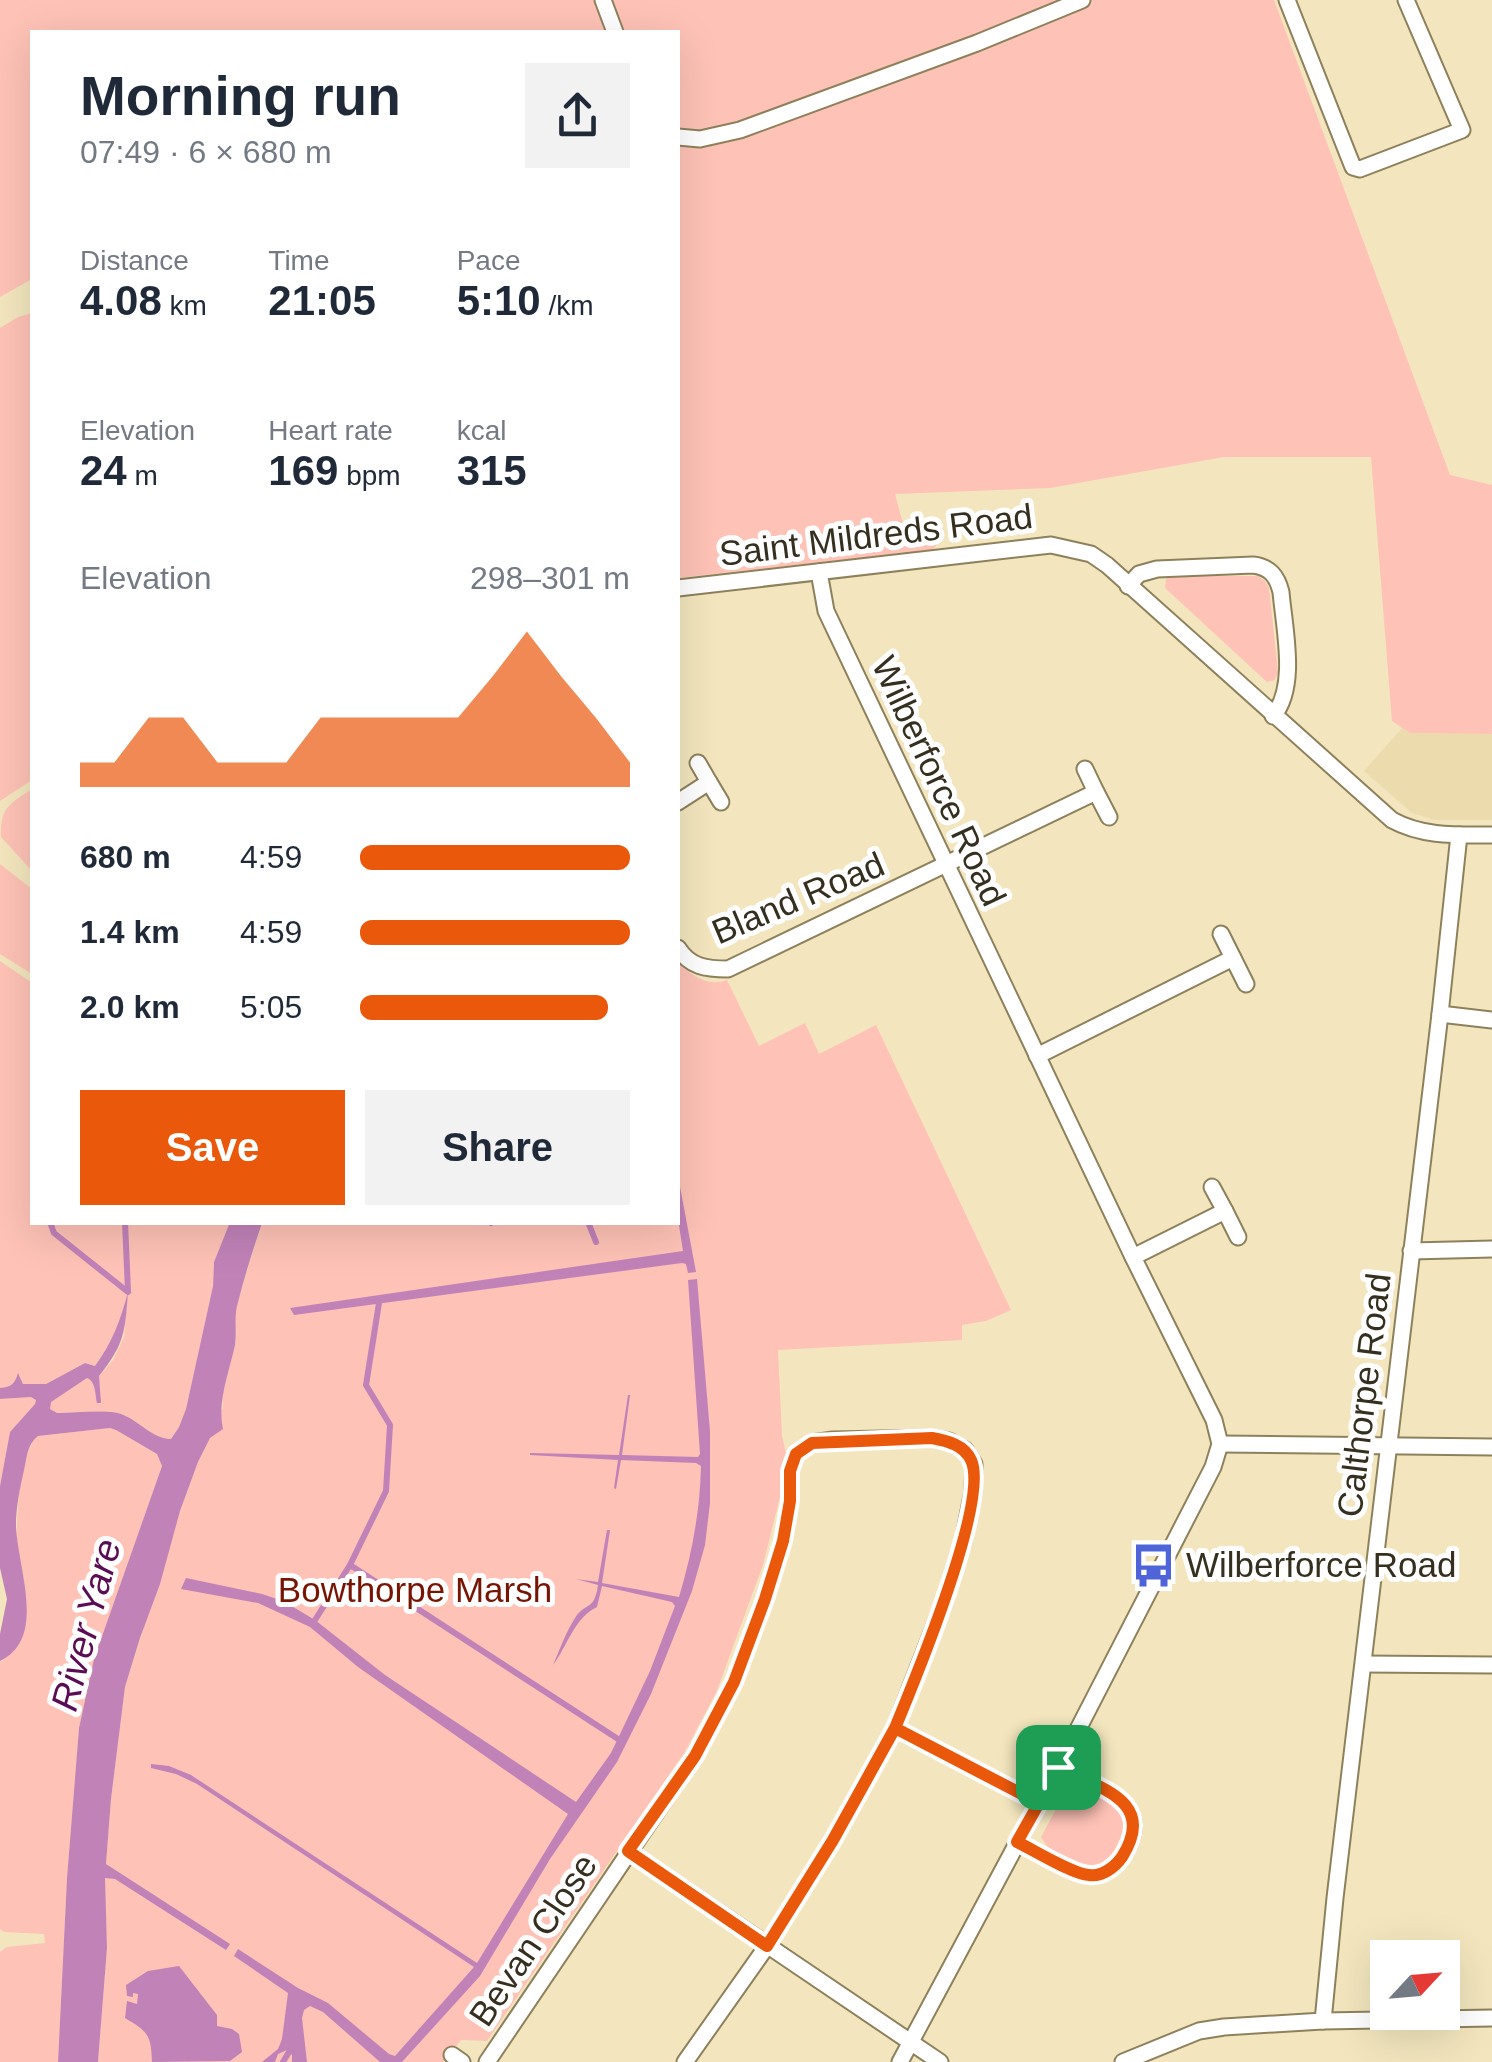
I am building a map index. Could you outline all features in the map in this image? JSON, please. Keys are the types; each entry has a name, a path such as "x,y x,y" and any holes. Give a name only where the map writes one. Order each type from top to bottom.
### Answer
{"street":[{"path":"603,0 614,30"},
{"path":"680,137 700,140 740,130 1082,0"},
{"path":"1287,0 1349,158 1360,169 1462,130 1406,0"},
{"name":"Saint Mildreds Road","path":"680,588 1052,545 1091,554 1107,564 1392,820 1431,834 1492,835"},
{"path":"1128,586 1140,574 1157,568 1253,564 1272,572 1282,592 1287,674 1287,690 1273,716"},
{"name":"Wilberforce Road","path":"818,572 826,611 1214,1420 1220,1444"},
{"path":"698,763 722,802"},
{"path":"1085,769 1109,817"},
{"path":"680,801 709,782"},
{"name":"Bland Road","path":"680,952 704,969 728,969 1096,792"},
{"name":"Calthorpe Road","path":"1323,2022 1458,834"},
{"path":"1221,934 1246,984"},
{"path":"1037,1056 1233,958"},
{"path":"1440,1014 1492,1020"},
{"path":"1212,1187 1238,1237"},
{"path":"1133,1257 1225,1211"},
{"path":"1411,1252 1492,1248"},
{"name":"Bevan Close","path":"487,2062 695,1756 734,1682 783,1541 790,1471 796,1454 812,1443 932,1438 965,1450 974,1464 963,1542 895,1728"},
{"path":"900,2062 1058,1767 1213,1467 1220,1444 1492,1447"},
{"path":"1364,1664 1492,1665"},
{"path":"684,2062 767,1946 833,1840 895,1728 1039,1803"},
{"path":"1017,1842 1090,1876 1105,1872 1118,1862 1130,1843 1135,1829 1131,1810 1115,1796 1058,1767"},
{"name":"Bevan Close","path":"628,1851 940,2062"},
{"path":"1123,2062 1200,2031 1224,2027 1492,2018"}],"shaded area":[{"path":"1402,728 1410,733 1492,734 1492,820 1435,820 1412,813 1364,771"},
{"path":"680,1187 696,1272 688,1273 682,1263 294,1315 290,1308 683,1251"},
{"path":"229,1225 261,1225 237,1306 235,1345 223,1398 223,1429 210,1438 198,1462 125,1687 106,1864 230,1944 226,1950 115,1879 105,1878 107,1948 98,2062 58,2062 79,1728 94,1659 162,1466 157,1454 110,1428 38,1436 34,1440 27,1456 16,1518 26,1619 15,1650 0,1661 0,1634 7,1599 0,1568 0,1486 10,1432 36,1400 0,1399 0,1388 12,1384 18,1373 23,1384 46,1384 85,1363 95,1366 115,1330 128,1292 122,1337 99,1376 101,1403 97,1403 94,1385 87,1378 51,1402 50,1409 57,1413 121,1414 157,1436 171,1439 186,1409 213,1286 214,1262"},
{"path":"697,1279 710,1431 710,1503 705,1545 692,1591 651,1694 617,1762 550,1859 480,1976 402,2062 380,2062 323,2012 310,2006 302,2018 307,2062 292,2062 287,2050 278,2054 275,2062 262,2062 278,2049 282,2039 288,1993 234,1956 238,1949 328,2003 395,2056 474,1967 197,1784 151,1768 151,1764 191,1775 477,1963 568,1814 358,1667 310,1627 258,1603 181,1589 186,1578 283,1601 315,1620 385,1675 576,1802 611,1753 650,1671 675,1606 672,1602 602,1586 597,1607 577,1625 553,1665 575,1618 592,1603 596,1593 598,1585 576,1579 598,1582 610,1530 602,1583 679,1597 694,1532 701,1466 621,1460 616,1489 618,1460 530,1453 619,1455 630,1395 622,1455 698,1457 688,1280"},
{"path":"179,1966 217,2015 217,2026 239,2034 242,2052 230,2061 152,2062 147,2035 125,2018 127,2001 137,2004 138,1994 127,1996 126,1985 148,1971"}],"green space":[{"path":"0,0 1274,0 1450,475 1492,485 1492,734 1410,733 1392,721 1371,457 1224,457 1050,488 895,494 907,539 931,537 937,544 933,550 680,578 680,30 30,30 30,280 0,297"},
{"path":"30,314 30,781 0,801 0,328"},
{"path":"1258,576 1265,581 1278,672 1275,680 1267,682 1165,588 1166,579"},
{"path":"30,790 30,869 1,837 2,819 17,799"},
{"path":"0,864 30,887 30,973 0,954"},
{"path":"0,961 30,982 30,1225 229,1225 214,1262 213,1286 186,1409 171,1439 157,1436 121,1414 56,1413 50,1409 50,1402 87,1378 94,1385 97,1402 99,1376 113,1360 124,1337 127,1300 114,1334 95,1366 85,1363 46,1384 23,1384 19,1375 0,1388"},
{"name":"Bowthorpe Marsh","path":"680,964 700,979 727,980 759,1046 805,1023 819,1054 876,1025 1011,1310 986,1321 962,1325 962,1340 778,1350 785,1477 763,1565 716,1693 684,1753 487,2041 461,2040 443,2062 98,2062 107,1948 104,1877 114,1879 115,1870 106,1864 125,1687 180,1511 223,1408 222,1395 236,1340 235,1310 261,1225 680,1225"},
{"path":"32,1397 35,1404 10,1432 0,1486 0,1399"},
{"path":"110,1428 157,1454 162,1466 94,1659 79,1728 58,2062 0,2062 0,1952 7,1947 45,1943 44,1934 0,1929 0,1661 23,1593 17,1544 22,1474 38,1436"},
{"path":"1077,1785 1115,1802 1125,1822 1117,1851 1111,1859 1094,1867 1082,1866 1060,1855 1041,1837 1068,1787"}],"waterway":[{"path":"51,1225 54,1233 128,1292"},
{"path":"125,1225 128,1291"},
{"path":"589,1225 596,1242"},
{"path":"315,1620 350,1565 386,1491 390,1425 366,1385 379,1303"},
{"path":"350,1565 618,1739"},
{"path":"283,2062 293,2045"}],"place":[{"name":"Wilberforce Road","path":"1153,1565"}],"route":[{"path":"1058,1767 1039,1803 895,1728 963,1542 974,1464 965,1450 932,1438 812,1443 796,1454 790,1471 783,1541 734,1682 695,1756 628,1851 767,1946 833,1840 895,1728 1000,1783 1039,1803 1017,1842 1090,1876 1105,1872 1118,1862 1130,1843 1135,1829 1131,1810 1115,1796 1058,1767"}],"water label":[{"name":"River Yare","path":"86,1625"}]}
